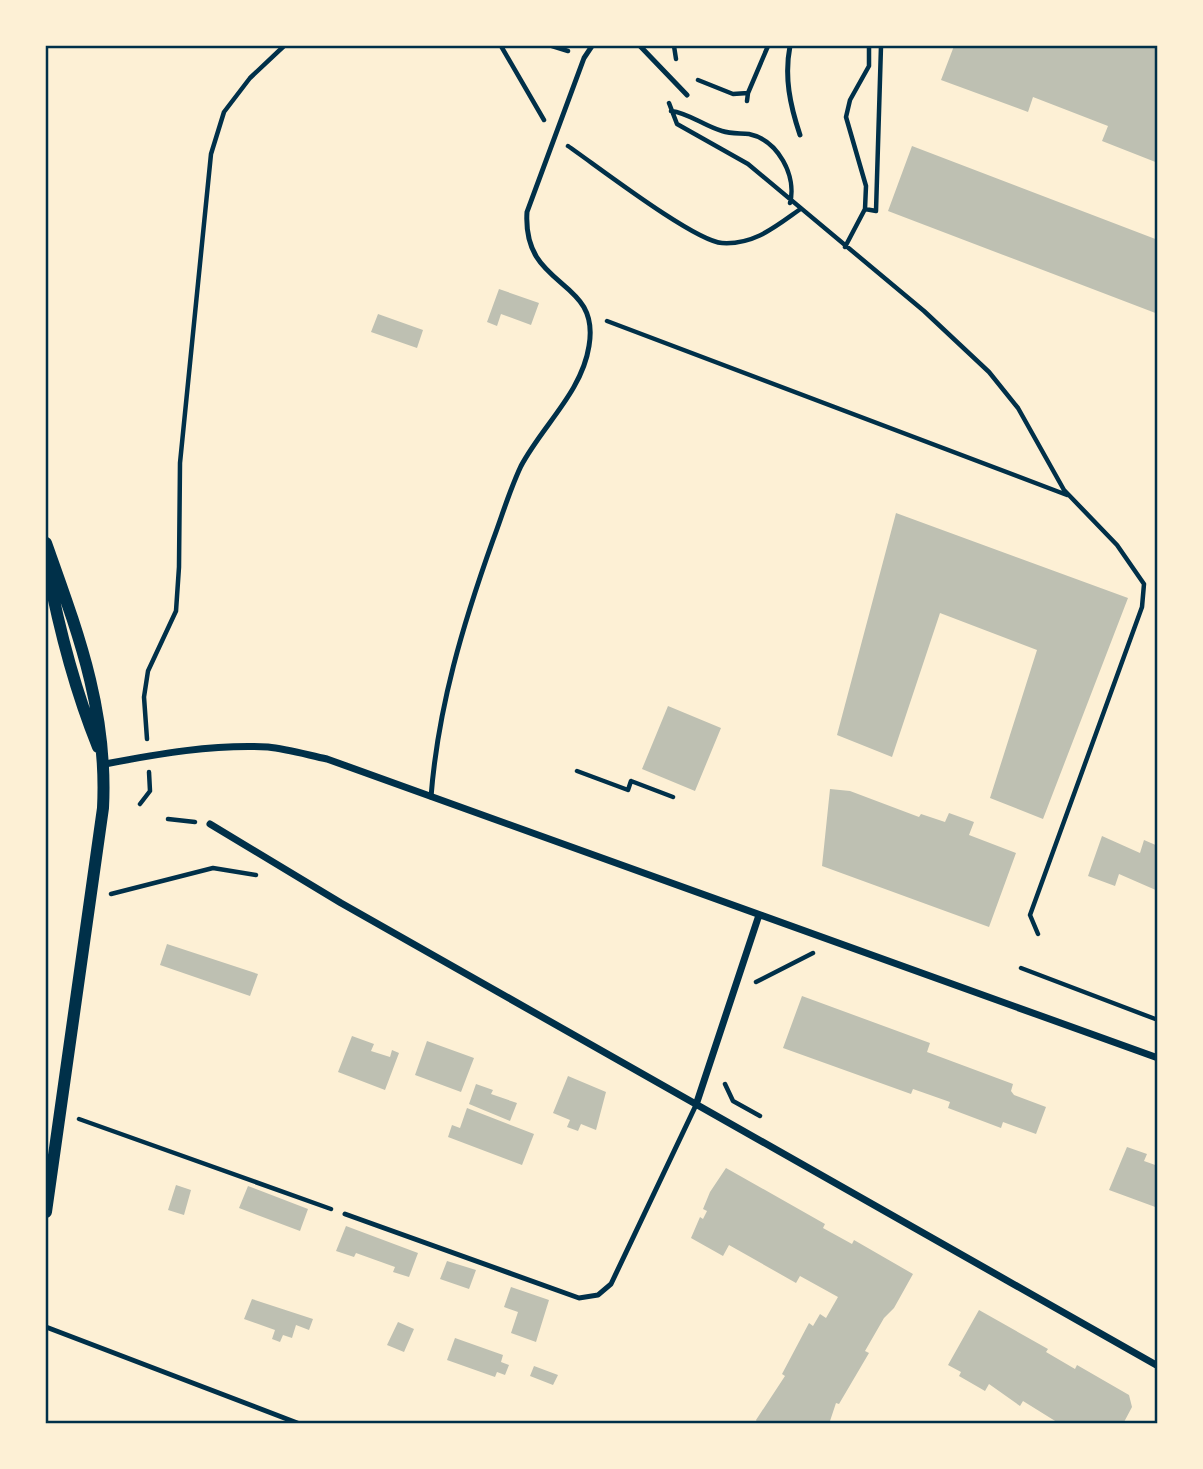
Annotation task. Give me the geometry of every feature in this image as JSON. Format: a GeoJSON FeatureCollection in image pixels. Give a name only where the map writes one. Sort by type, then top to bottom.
{"type":"FeatureCollection","features":[{"type":"Feature","properties":{"kind":"street"},"geometry":{"type":"LineString","coordinates":[[46,543],[82,641],[95,693],[105,764],[103,808],[46,1212]]}},
{"type":"Feature","properties":{"kind":"street"},"geometry":{"type":"LineString","coordinates":[[46,556],[63,645],[78,696],[105,764]]}},
{"type":"Feature","properties":{"kind":"street"},"geometry":{"type":"LineString","coordinates":[[105,764],[149,756],[238,747],[270,748],[327,759],[1157,1058]]}},
{"type":"Feature","properties":{"kind":"street"},"geometry":{"type":"LineString","coordinates":[[209,824],[341,904],[1157,1366]]}},
{"type":"Feature","properties":{"kind":"street"},"geometry":{"type":"LineString","coordinates":[[696,1105],[758,915]]}},
{"type":"Feature","properties":{"kind":"lane"},"geometry":{"type":"LineString","coordinates":[[431,796],[436,736],[444,692],[480,578],[520,467],[580,372],[589,349],[589,315],[580,300],[540,264],[525,234],[527,212],[584,58],[592,46]]}},
{"type":"Feature","properties":{"kind":"lane"},"geometry":{"type":"LineString","coordinates":[[640,46],[687,96]]}},
{"type":"Feature","properties":{"kind":"lane"},"geometry":{"type":"LineString","coordinates":[[790,46],[787,63],[790,105],[800,135]]}},
{"type":"Feature","properties":{"kind":"lane"},"geometry":{"type":"LineString","coordinates":[[345,1214],[579,1298],[598,1295],[611,1284],[696,1105]]}},
{"type":"Feature","properties":{"kind":"lane"},"geometry":{"type":"LineString","coordinates":[[46,1327],[300,1423]]}},
{"type":"Feature","properties":{"kind":"path"},"geometry":{"type":"LineString","coordinates":[[147,737],[144,696],[148,671],[176,611],[180,463],[211,154],[224,112],[250,78],[284,46]]}},
{"type":"Feature","properties":{"kind":"path"},"geometry":{"type":"LineString","coordinates":[[501,46],[555,137],[695,234],[721,243],[763,236],[799,210]]}},
{"type":"Feature","properties":{"kind":"path"},"geometry":{"type":"LineString","coordinates":[[747,101],[768,46]]}},
{"type":"Feature","properties":{"kind":"path"},"geometry":{"type":"LineString","coordinates":[[845,247],[865,209],[866,186],[846,117],[850,100],[869,66],[869,46]]}},
{"type":"Feature","properties":{"kind":"path"},"geometry":{"type":"LineString","coordinates":[[865,209],[876,211],[881,46]]}},
{"type":"Feature","properties":{"kind":"path"},"geometry":{"type":"LineString","coordinates":[[662,71],[671,111],[677,124],[748,164],[790,203],[924,311],[989,372],[1018,408],[1069,496],[1134,566],[1144,584],[1145,597],[1030,915],[1038,934]]}},
{"type":"Feature","properties":{"kind":"path"},"geometry":{"type":"LineString","coordinates":[[687,96],[695,79],[733,94],[748,93]]}},
{"type":"Feature","properties":{"kind":"path"},"geometry":{"type":"LineString","coordinates":[[671,111],[720,131],[750,131],[777,150],[794,190],[790,203]]}},
{"type":"Feature","properties":{"kind":"path"},"geometry":{"type":"LineString","coordinates":[[589,315],[1069,496]]}},
{"type":"Feature","properties":{"kind":"path"},"geometry":{"type":"LineString","coordinates":[[577,771],[628,790],[631,781],[673,797]]}},
{"type":"Feature","properties":{"kind":"path"},"geometry":{"type":"LineString","coordinates":[[141,804],[150,791],[150,777]]}},
{"type":"Feature","properties":{"kind":"path"},"geometry":{"type":"LineString","coordinates":[[168,819],[209,824]]}},
{"type":"Feature","properties":{"kind":"path"},"geometry":{"type":"LineString","coordinates":[[110,895],[213,868],[268,877]]}},
{"type":"Feature","properties":{"kind":"path"},"geometry":{"type":"LineString","coordinates":[[755,983],[812,955],[821,936]]}},
{"type":"Feature","properties":{"kind":"path"},"geometry":{"type":"LineString","coordinates":[[1021,968],[1157,1020]]}},
{"type":"Feature","properties":{"kind":"path"},"geometry":{"type":"LineString","coordinates":[[728,1073],[724,1086],[733,1101],[760,1116],[749,1136]]}},
{"type":"Feature","properties":{"kind":"path"},"geometry":{"type":"LineString","coordinates":[[61,1114],[125,1133],[345,1214]]}},
{"type":"Feature","properties":{"kind":"building"},"geometry":{"type":"Polygon","coordinates":[[[954,46],[1158,46],[1158,163],[1102,141],[1108,126],[1033,97],[1028,112],[941,80],[954,46]]]}},
{"type":"Feature","properties":{"kind":"building"},"geometry":{"type":"Polygon","coordinates":[[[912,146],[1158,240],[1158,314],[888,211],[912,146]]]}},
{"type":"Feature","properties":{"kind":"building"},"geometry":{"type":"Polygon","coordinates":[[[499,289],[539,303],[531,325],[501,314],[497,326],[487,322],[499,289]]]}},
{"type":"Feature","properties":{"kind":"building"},"geometry":{"type":"Polygon","coordinates":[[[378,314],[423,330],[417,348],[371,332],[378,314]]]}},
{"type":"Feature","properties":{"kind":"building"},"geometry":{"type":"Polygon","coordinates":[[[896,513],[1128,598],[1043,819],[990,798],[1037,650],[940,613],[892,757],[837,735],[896,513]]]}},
{"type":"Feature","properties":{"kind":"building"},"geometry":{"type":"Polygon","coordinates":[[[668,706],[721,728],[695,791],[642,769],[668,706]]]}},
{"type":"Feature","properties":{"kind":"building"},"geometry":{"type":"Polygon","coordinates":[[[830,789],[850,791],[919,817],[921,814],[945,822],[949,813],[974,822],[969,835],[1016,853],[989,927],[822,866],[830,789]]]}},
{"type":"Feature","properties":{"kind":"building"},"geometry":{"type":"Polygon","coordinates":[[[1102,836],[1140,853],[1144,840],[1158,846],[1158,891],[1119,874],[1115,886],[1088,876],[1102,836]]]}},
{"type":"Feature","properties":{"kind":"building"},"geometry":{"type":"Polygon","coordinates":[[[167,944],[258,974],[250,996],[160,965],[167,944]]]}},
{"type":"Feature","properties":{"kind":"building"},"geometry":{"type":"Polygon","coordinates":[[[802,996],[930,1043],[927,1052],[1013,1084],[1011,1091],[1014,1095],[1046,1107],[1036,1134],[1003,1122],[1001,1128],[948,1108],[950,1102],[913,1089],[911,1094],[783,1048],[802,996]]]}},
{"type":"Feature","properties":{"kind":"building"},"geometry":{"type":"Polygon","coordinates":[[[352,1036],[374,1044],[371,1051],[390,1057],[392,1050],[399,1053],[385,1090],[338,1072],[352,1036]]]}},
{"type":"Feature","properties":{"kind":"building"},"geometry":{"type":"Polygon","coordinates":[[[427,1041],[474,1058],[461,1092],[415,1075],[427,1041]]]}},
{"type":"Feature","properties":{"kind":"building"},"geometry":{"type":"Polygon","coordinates":[[[568,1076],[606,1092],[596,1130],[581,1124],[578,1131],[567,1127],[570,1120],[553,1113],[568,1076]]]}},
{"type":"Feature","properties":{"kind":"building"},"geometry":{"type":"Polygon","coordinates":[[[476,1084],[493,1090],[491,1094],[517,1103],[510,1121],[469,1104],[476,1084]]]}},
{"type":"Feature","properties":{"kind":"building"},"geometry":{"type":"Polygon","coordinates":[[[467,1108],[534,1134],[522,1165],[448,1137],[452,1125],[460,1128],[467,1108]]]}},
{"type":"Feature","properties":{"kind":"building"},"geometry":{"type":"Polygon","coordinates":[[[1127,1147],[1147,1154],[1144,1161],[1158,1166],[1158,1208],[1109,1190],[1127,1147]]]}},
{"type":"Feature","properties":{"kind":"building"},"geometry":{"type":"Polygon","coordinates":[[[726,1168],[825,1224],[823,1228],[852,1244],[854,1240],[913,1274],[865,1351],[869,1353],[839,1404],[836,1403],[829,1424],[758,1424],[756,1420],[785,1376],[782,1374],[809,1323],[813,1326],[820,1314],[826,1318],[838,1297],[800,1276],[796,1283],[729,1245],[723,1256],[691,1238],[700,1217],[703,1219],[707,1211],[703,1209],[710,1192],[726,1168]]]}},
{"type":"Feature","properties":{"kind":"building"},"geometry":{"type":"Polygon","coordinates":[[[176,1185],[191,1190],[184,1215],[168,1210],[176,1185]]]}},
{"type":"Feature","properties":{"kind":"building"},"geometry":{"type":"Polygon","coordinates":[[[248,1186],[308,1209],[300,1231],[239,1208],[248,1186]]]}},
{"type":"Feature","properties":{"kind":"building"},"geometry":{"type":"Polygon","coordinates":[[[346,1226],[418,1253],[409,1277],[393,1272],[395,1267],[356,1253],[354,1257],[336,1251],[346,1226]]]}},
{"type":"Feature","properties":{"kind":"building"},"geometry":{"type":"Polygon","coordinates":[[[447,1261],[476,1270],[469,1289],[440,1279],[447,1261]]]}},
{"type":"Feature","properties":{"kind":"building"},"geometry":{"type":"Polygon","coordinates":[[[511,1287],[549,1300],[536,1342],[511,1333],[518,1312],[504,1307],[511,1287]]]}},
{"type":"Feature","properties":{"kind":"building"},"geometry":{"type":"Polygon","coordinates":[[[252,1299],[313,1319],[309,1330],[296,1325],[292,1338],[283,1335],[280,1342],[272,1339],[275,1330],[244,1319],[252,1299]]]}},
{"type":"Feature","properties":{"kind":"building"},"geometry":{"type":"Polygon","coordinates":[[[979,1310],[1048,1349],[1046,1352],[1075,1369],[1077,1365],[1129,1395],[1132,1407],[1123,1424],[1060,1424],[1023,1401],[1020,1406],[989,1384],[985,1391],[959,1376],[961,1372],[948,1365],[979,1310]]]}},
{"type":"Feature","properties":{"kind":"building"},"geometry":{"type":"Polygon","coordinates":[[[398,1322],[414,1329],[404,1352],[387,1345],[398,1322]]]}},
{"type":"Feature","properties":{"kind":"building"},"geometry":{"type":"Polygon","coordinates":[[[455,1338],[503,1355],[501,1362],[509,1365],[505,1375],[497,1372],[495,1377],[447,1360],[455,1338]]]}},
{"type":"Feature","properties":{"kind":"building"},"geometry":{"type":"Polygon","coordinates":[[[534,1366],[558,1375],[553,1385],[530,1376],[534,1366]]]}}]}
